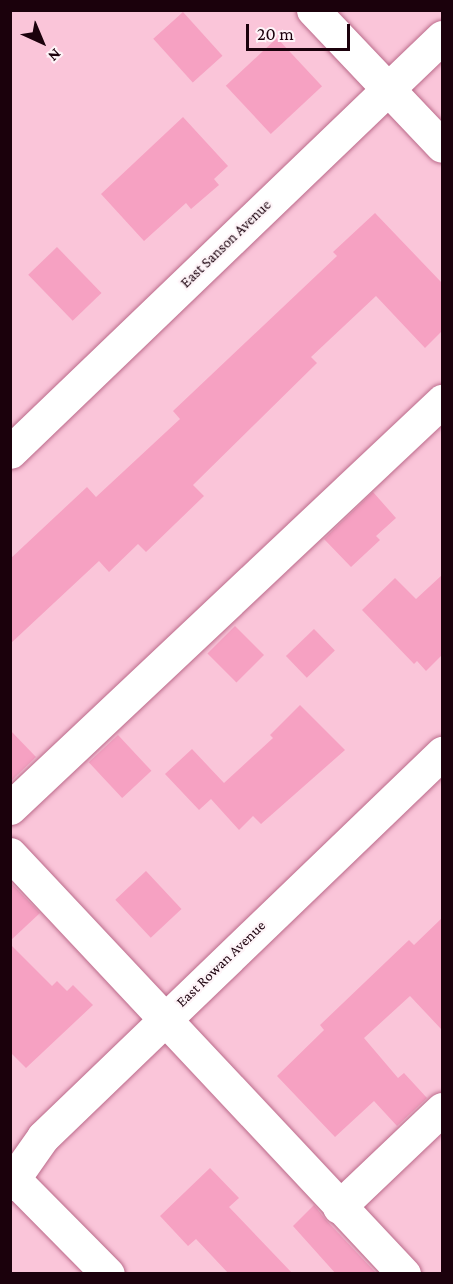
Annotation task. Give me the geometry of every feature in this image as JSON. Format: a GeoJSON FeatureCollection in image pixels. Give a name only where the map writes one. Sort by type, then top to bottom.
{"type":"FeatureCollection","features":[{"type":"Feature","properties":{"kind":"street"},"geometry":{"type":"LineString","coordinates":[[313,10],[442,146]]}},
{"type":"Feature","properties":{"kind":"street","name":"East Sanson Avenue"},"geometry":{"type":"LineString","coordinates":[[10,452],[442,37]]}},
{"type":"Feature","properties":{"kind":"street"},"geometry":{"type":"LineString","coordinates":[[10,808],[442,401]]}},
{"type":"Feature","properties":{"kind":"street","name":"East Rowan Avenue"},"geometry":{"type":"LineString","coordinates":[[12,1179],[43,1137],[163,1019],[442,753]]}},
{"type":"Feature","properties":{"kind":"street"},"geometry":{"type":"LineString","coordinates":[[10,854],[404,1274]]}},
{"type":"Feature","properties":{"kind":"street"},"geometry":{"type":"LineString","coordinates":[[339,1207],[442,1109]]}},
{"type":"Feature","properties":{"kind":"street"},"geometry":{"type":"LineString","coordinates":[[12,1179],[108,1274]]}},
{"type":"Feature","properties":{"kind":"building"},"geometry":{"type":"Polygon","coordinates":[[[183,12],[222,56],[193,83],[153,39],[183,12]]]}},
{"type":"Feature","properties":{"kind":"building"},"geometry":{"type":"Polygon","coordinates":[[[277,38],[322,86],[271,134],[226,86],[277,38]]]}},
{"type":"Feature","properties":{"kind":"building"},"geometry":{"type":"Polygon","coordinates":[[[183,117],[228,166],[214,179],[219,185],[191,209],[186,203],[144,241],[101,194],[183,117]]]}},
{"type":"Feature","properties":{"kind":"building"},"geometry":{"type":"Polygon","coordinates":[[[375,213],[442,283],[442,331],[425,348],[376,296],[311,357],[317,363],[193,485],[204,496],[146,552],[138,544],[109,572],[99,561],[10,644],[10,559],[87,487],[96,497],[180,419],[173,411],[337,256],[333,252],[375,213]]]}},
{"type":"Feature","properties":{"kind":"building"},"geometry":{"type":"Polygon","coordinates":[[[57,247],[101,293],[73,321],[28,275],[57,247]]]}},
{"type":"Feature","properties":{"kind":"building"},"geometry":{"type":"Polygon","coordinates":[[[373,492],[396,518],[376,536],[380,540],[351,567],[324,539],[373,492]]]}},
{"type":"Feature","properties":{"kind":"building"},"geometry":{"type":"Polygon","coordinates":[[[442,575],[442,655],[426,671],[417,661],[414,664],[362,610],[395,578],[416,599],[442,575]]]}},
{"type":"Feature","properties":{"kind":"building"},"geometry":{"type":"Polygon","coordinates":[[[235,626],[264,655],[236,683],[207,654],[235,626]]]}},
{"type":"Feature","properties":{"kind":"building"},"geometry":{"type":"Polygon","coordinates":[[[314,629],[335,651],[307,678],[286,656],[314,629]]]}},
{"type":"Feature","properties":{"kind":"building"},"geometry":{"type":"Polygon","coordinates":[[[300,705],[345,750],[261,824],[253,816],[239,830],[211,799],[199,810],[165,774],[192,749],[224,783],[273,738],[270,735],[300,705]]]}},
{"type":"Feature","properties":{"kind":"building"},"geometry":{"type":"Polygon","coordinates":[[[10,730],[36,757],[10,782],[10,730]]]}},
{"type":"Feature","properties":{"kind":"building"},"geometry":{"type":"Polygon","coordinates":[[[118,735],[151,771],[122,798],[89,762],[118,735]]]}},
{"type":"Feature","properties":{"kind":"building"},"geometry":{"type":"Polygon","coordinates":[[[146,871],[181,909],[151,938],[115,900],[146,871]]]}},
{"type":"Feature","properties":{"kind":"building"},"geometry":{"type":"Polygon","coordinates":[[[10,882],[40,913],[10,941],[10,882]]]}},
{"type":"Feature","properties":{"kind":"building"},"geometry":{"type":"Polygon","coordinates":[[[442,918],[442,1030],[410,996],[364,1038],[398,1078],[404,1073],[427,1098],[397,1126],[374,1101],[335,1137],[277,1076],[324,1030],[320,1025],[409,940],[414,945],[442,918]]]}},
{"type":"Feature","properties":{"kind":"building"},"geometry":{"type":"Polygon","coordinates":[[[10,944],[52,986],[57,981],[67,991],[73,985],[93,1005],[26,1068],[10,1052],[10,944]]]}},
{"type":"Feature","properties":{"kind":"building"},"geometry":{"type":"Polygon","coordinates":[[[210,1168],[239,1198],[229,1207],[293,1274],[229,1274],[196,1239],[188,1246],[160,1216],[210,1168]]]}},
{"type":"Feature","properties":{"kind":"building"},"geometry":{"type":"Polygon","coordinates":[[[314,1205],[377,1274],[336,1274],[293,1226],[314,1205]]]}}]}
